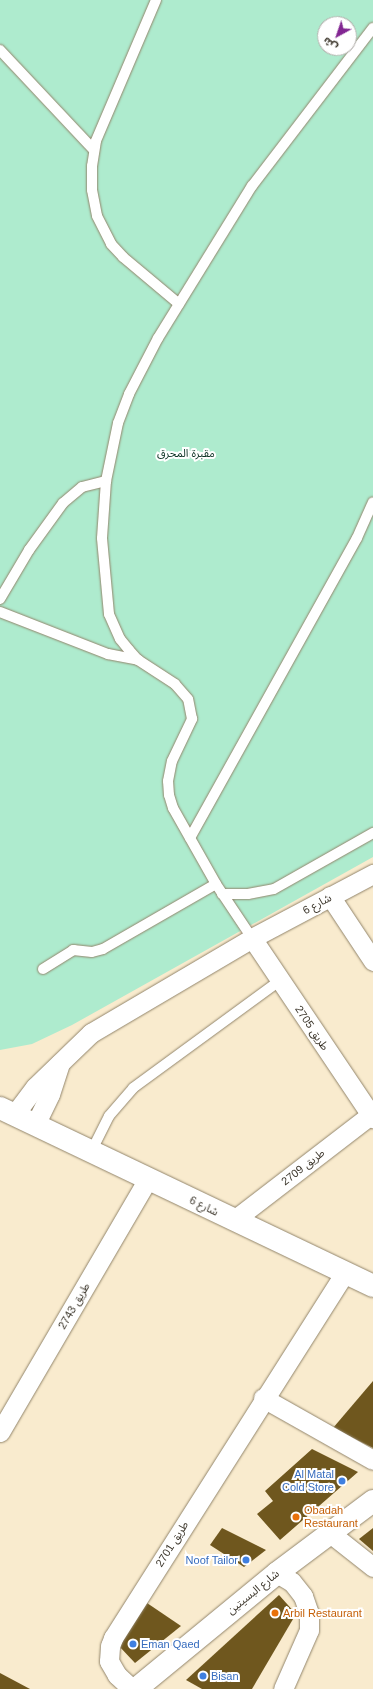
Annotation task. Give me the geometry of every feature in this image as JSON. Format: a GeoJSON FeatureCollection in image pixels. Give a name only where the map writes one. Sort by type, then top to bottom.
{"type":"FeatureCollection","features":[{"type":"Feature","properties":{"kind":"street","name":"شارع 6"},"geometry":{"type":"LineString","coordinates":[[373,874],[252,938],[91,1033],[35,1087],[7,1111],[373,1286]]}},
{"type":"Feature","properties":{"kind":"street"},"geometry":{"type":"LineString","coordinates":[[330,896],[373,961]]}},
{"type":"Feature","properties":{"kind":"street","name":"طريق 2705"},"geometry":{"type":"LineString","coordinates":[[252,938],[279,981],[372,1115]]}},
{"type":"Feature","properties":{"kind":"street","name":"شارع 6"},"geometry":{"type":"LineString","coordinates":[[35,1125],[50,1094],[60,1063]]}},
{"type":"Feature","properties":{"kind":"street","name":"طريق 2709"},"geometry":{"type":"LineString","coordinates":[[234,1220],[372,1115]]}},
{"type":"Feature","properties":{"kind":"street","name":"طريق 2743"},"geometry":{"type":"LineString","coordinates":[[0,1432],[148,1179]]}},
{"type":"Feature","properties":{"kind":"street","name":"طريق 2701"},"geometry":{"type":"LineString","coordinates":[[132,1689],[112,1669],[109,1661],[110,1646],[263,1398],[345,1273]]}},
{"type":"Feature","properties":{"kind":"street"},"geometry":{"type":"LineString","coordinates":[[263,1398],[373,1460]]}},
{"type":"Feature","properties":{"kind":"street","name":"شارع البسيتين"},"geometry":{"type":"LineString","coordinates":[[136,1689],[277,1573],[373,1501]]}},
{"type":"Feature","properties":{"kind":"street"},"geometry":{"type":"LineString","coordinates":[[330,1533],[373,1567]]}},
{"type":"Feature","properties":{"kind":"street"},"geometry":{"type":"LineString","coordinates":[[277,1573],[292,1582],[299,1592],[309,1613],[309,1630],[283,1689]]}},
{"type":"Feature","properties":{"kind":"lane"},"geometry":{"type":"LineString","coordinates":[[156,0],[94,150],[92,190],[102,228],[124,258],[179,304]]}},
{"type":"Feature","properties":{"kind":"lane"},"geometry":{"type":"LineString","coordinates":[[252,938],[222,894],[173,808],[168,781],[172,760],[192,719],[188,699],[175,684],[138,660],[120,639],[106,601],[102,538],[106,481],[118,423],[142,365],[252,186],[373,28]]}},
{"type":"Feature","properties":{"kind":"lane"},"geometry":{"type":"LineString","coordinates":[[0,50],[94,150]]}},
{"type":"Feature","properties":{"kind":"lane"},"geometry":{"type":"LineString","coordinates":[[0,599],[29,550],[63,503],[82,487],[106,481]]}},
{"type":"Feature","properties":{"kind":"lane"},"geometry":{"type":"LineString","coordinates":[[190,838],[358,538],[373,502]]}},
{"type":"Feature","properties":{"kind":"lane"},"geometry":{"type":"LineString","coordinates":[[0,612],[108,654],[138,660]]}},
{"type":"Feature","properties":{"kind":"lane"},"geometry":{"type":"LineString","coordinates":[[222,894],[248,894],[274,889],[373,833]]}},
{"type":"Feature","properties":{"kind":"lane"},"geometry":{"type":"LineString","coordinates":[[43,969],[73,950],[92,952],[103,949],[216,884]]}},
{"type":"Feature","properties":{"kind":"lane"},"geometry":{"type":"LineString","coordinates":[[91,1152],[109,1116],[133,1088],[279,981]]}},
{"type":"Feature","properties":{"kind":"green space","name":"مقبرة المحرق"},"geometry":{"type":"Polygon","coordinates":[[[0,0],[373,0],[373,857],[72,1025],[32,1044],[0,1050],[0,0]]]}},
{"type":"Feature","properties":{"kind":"building"},"geometry":{"type":"Polygon","coordinates":[[[373,1381],[373,1448],[333,1428],[373,1381]]]}},
{"type":"Feature","properties":{"kind":"building"},"geometry":{"type":"Polygon","coordinates":[[[312,1449],[358,1472],[280,1540],[257,1514],[273,1501],[265,1491],[312,1449]]]}},
{"type":"Feature","properties":{"kind":"building"},"geometry":{"type":"Polygon","coordinates":[[[222,1528],[266,1550],[244,1567],[210,1545],[222,1528]]]}},
{"type":"Feature","properties":{"kind":"building"},"geometry":{"type":"Polygon","coordinates":[[[373,1528],[373,1551],[359,1539],[373,1528]]]}},
{"type":"Feature","properties":{"kind":"building"},"geometry":{"type":"Polygon","coordinates":[[[279,1595],[296,1614],[252,1689],[202,1689],[186,1680],[279,1595]]]}},
{"type":"Feature","properties":{"kind":"building"},"geometry":{"type":"Polygon","coordinates":[[[147,1603],[181,1626],[135,1663],[118,1645],[147,1603]]]}},
{"type":"Feature","properties":{"kind":"building"},"geometry":{"type":"Polygon","coordinates":[[[0,1673],[30,1689],[0,1689],[0,1673]]]}},
{"type":"Feature","properties":{"kind":"place","name":"Al Matal Cold Store"},"geometry":{"type":"Point","coordinates":[342,1481]}},
{"type":"Feature","properties":{"kind":"place","name":"Obadah Restaurant"},"geometry":{"type":"Point","coordinates":[296,1517]}},
{"type":"Feature","properties":{"kind":"place","name":"Noof Tailor"},"geometry":{"type":"Point","coordinates":[246,1560]}},
{"type":"Feature","properties":{"kind":"place","name":"Arbil Restaurant"},"geometry":{"type":"Point","coordinates":[275,1613]}},
{"type":"Feature","properties":{"kind":"place","name":"Eman Qaed"},"geometry":{"type":"Point","coordinates":[133,1644]}},
{"type":"Feature","properties":{"kind":"place","name":"Bisan"},"geometry":{"type":"Point","coordinates":[203,1676]}}]}
